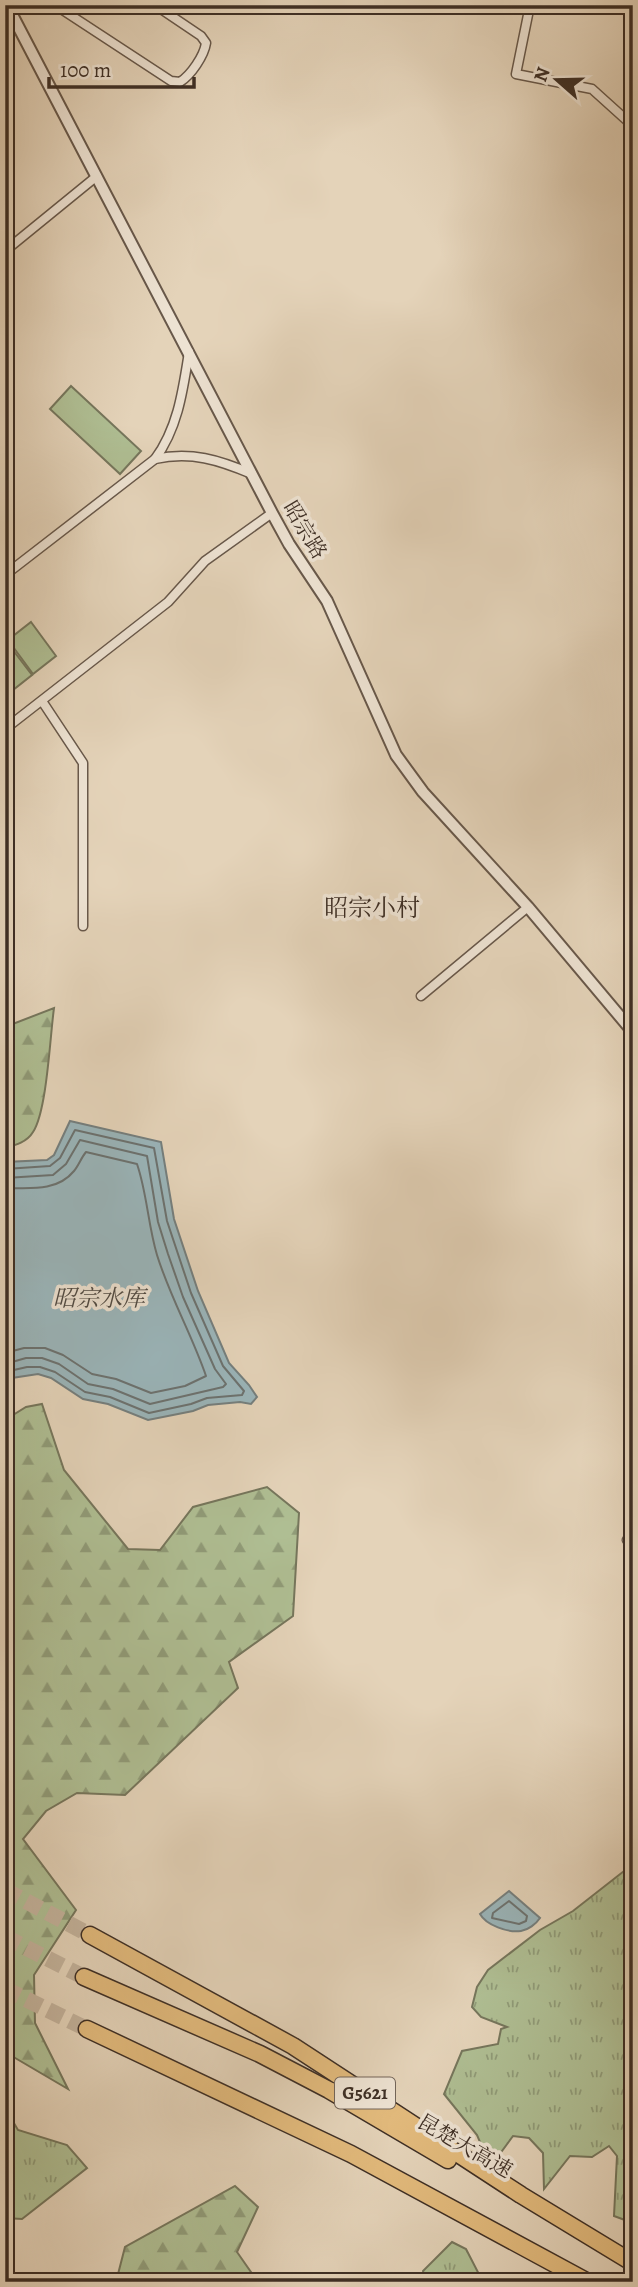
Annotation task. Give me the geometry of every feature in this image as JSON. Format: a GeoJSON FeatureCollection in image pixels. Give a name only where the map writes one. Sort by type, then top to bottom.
{"type":"FeatureCollection","features":[{"type":"Feature","properties":{"kind":"highway","name":"G5621"},"geometry":{"type":"LineString","coordinates":[[90,1935],[293,2046],[521,2195],[633,2264]]}},
{"type":"Feature","properties":{"kind":"highway","name":"昆楚大高速"},"geometry":{"type":"LineString","coordinates":[[84,1977],[251,2050],[351,2103],[577,2236],[633,2264]]}},
{"type":"Feature","properties":{"kind":"highway"},"geometry":{"type":"LineString","coordinates":[[87,2029],[338,2148],[588,2282]]}},
{"type":"Feature","properties":{"kind":"street","name":"昭宗路"},"geometry":{"type":"LineString","coordinates":[[6,5],[272,513],[327,601],[396,755],[423,792],[528,907],[633,1032]]}},
{"type":"Feature","properties":{"kind":"street"},"geometry":{"type":"LineString","coordinates":[[55,5],[171,81],[180,82],[204,52],[206,43],[201,36],[155,5]]}},
{"type":"Feature","properties":{"kind":"street"},"geometry":{"type":"LineString","coordinates":[[530,5],[516,74],[592,89],[633,126]]}},
{"type":"Feature","properties":{"kind":"street"},"geometry":{"type":"LineString","coordinates":[[631,5],[633,10]]}},
{"type":"Feature","properties":{"kind":"street"},"geometry":{"type":"LineString","coordinates":[[5,251],[97,176]]}},
{"type":"Feature","properties":{"kind":"street"},"geometry":{"type":"LineString","coordinates":[[5,575],[155,459],[173,428],[182,395],[188,352]]}},
{"type":"Feature","properties":{"kind":"street"},"geometry":{"type":"LineString","coordinates":[[155,459],[173,455],[207,457],[252,474]]}},
{"type":"Feature","properties":{"kind":"street"},"geometry":{"type":"LineString","coordinates":[[5,729],[168,602],[205,561],[272,513]]}},
{"type":"Feature","properties":{"kind":"street"},"geometry":{"type":"LineString","coordinates":[[42,701],[83,763],[83,926]]}},
{"type":"Feature","properties":{"kind":"street"},"geometry":{"type":"LineString","coordinates":[[421,996],[528,907]]}},
{"type":"Feature","properties":{"kind":"street"},"geometry":{"type":"LineString","coordinates":[[627,1540],[633,1531]]}},
{"type":"Feature","properties":{"kind":"green space"},"geometry":{"type":"Polygon","coordinates":[[[71,386],[141,451],[120,474],[50,409],[71,386]]]}},
{"type":"Feature","properties":{"kind":"green space"},"geometry":{"type":"Polygon","coordinates":[[[31,622],[56,656],[33,674],[8,640],[31,622]]]}},
{"type":"Feature","properties":{"kind":"green space"},"geometry":{"type":"Polygon","coordinates":[[[6,641],[32,675],[13,690],[5,679],[6,641]]]}},
{"type":"Feature","properties":{"kind":"green space"},"geometry":{"type":"Polygon","coordinates":[[[54,1008],[45,1091],[38,1122],[28,1138],[5,1148],[5,1027],[54,1008]]]}},
{"type":"Feature","properties":{"kind":"green space"},"geometry":{"type":"Polygon","coordinates":[[[42,1404],[64,1470],[128,1549],[160,1550],[193,1507],[267,1487],[299,1513],[293,1616],[229,1662],[238,1688],[125,1795],[77,1793],[46,1811],[23,1839],[76,1910],[34,1975],[35,2023],[68,2089],[5,2052],[5,1420],[26,1407],[42,1404]]]}},
{"type":"Feature","properties":{"kind":"green space"},"geometry":{"type":"Polygon","coordinates":[[[633,1864],[633,2223],[614,2216],[617,2156],[609,2146],[592,2157],[570,2156],[544,2189],[543,2153],[529,2138],[513,2136],[499,2155],[483,2149],[477,2135],[444,2094],[462,2051],[498,2044],[501,2029],[507,2027],[481,2017],[472,2007],[477,1987],[488,1970],[540,1930],[573,1911],[633,1864]]]}},
{"type":"Feature","properties":{"kind":"green space"},"geometry":{"type":"Polygon","coordinates":[[[5,2108],[18,2130],[67,2145],[87,2168],[22,2219],[5,2218],[5,2108]]]}},
{"type":"Feature","properties":{"kind":"green space"},"geometry":{"type":"Polygon","coordinates":[[[235,2186],[258,2207],[237,2252],[258,2282],[116,2282],[125,2247],[235,2186]]]}},
{"type":"Feature","properties":{"kind":"green space"},"geometry":{"type":"Polygon","coordinates":[[[452,2242],[466,2249],[483,2282],[426,2282],[423,2271],[452,2242]]]}},
{"type":"Feature","properties":{"kind":"water","name":"昭宗水库"},"geometry":{"type":"Polygon","coordinates":[[[70,1121],[161,1142],[174,1219],[198,1291],[229,1363],[257,1397],[251,1404],[240,1402],[208,1405],[193,1411],[148,1420],[108,1404],[83,1399],[51,1378],[38,1374],[5,1379],[5,1162],[47,1160],[54,1155],[70,1121]]]}},
{"type":"Feature","properties":{"kind":"water"},"geometry":{"type":"Polygon","coordinates":[[[509,1891],[540,1918],[521,1931],[492,1925],[480,1914],[509,1891]]]}},
{"type":"Feature","properties":{"kind":"tunnel"},"geometry":{"type":"LineString","coordinates":[[5,1890],[90,1935]]}},
{"type":"Feature","properties":{"kind":"tunnel"},"geometry":{"type":"LineString","coordinates":[[5,1937],[84,1977]]}},
{"type":"Feature","properties":{"kind":"tunnel"},"geometry":{"type":"LineString","coordinates":[[5,1989],[87,2029]]}},
{"type":"Feature","properties":{"kind":"district","name":"昭宗小村"},"geometry":{"type":"Point","coordinates":[372,908]}}]}
